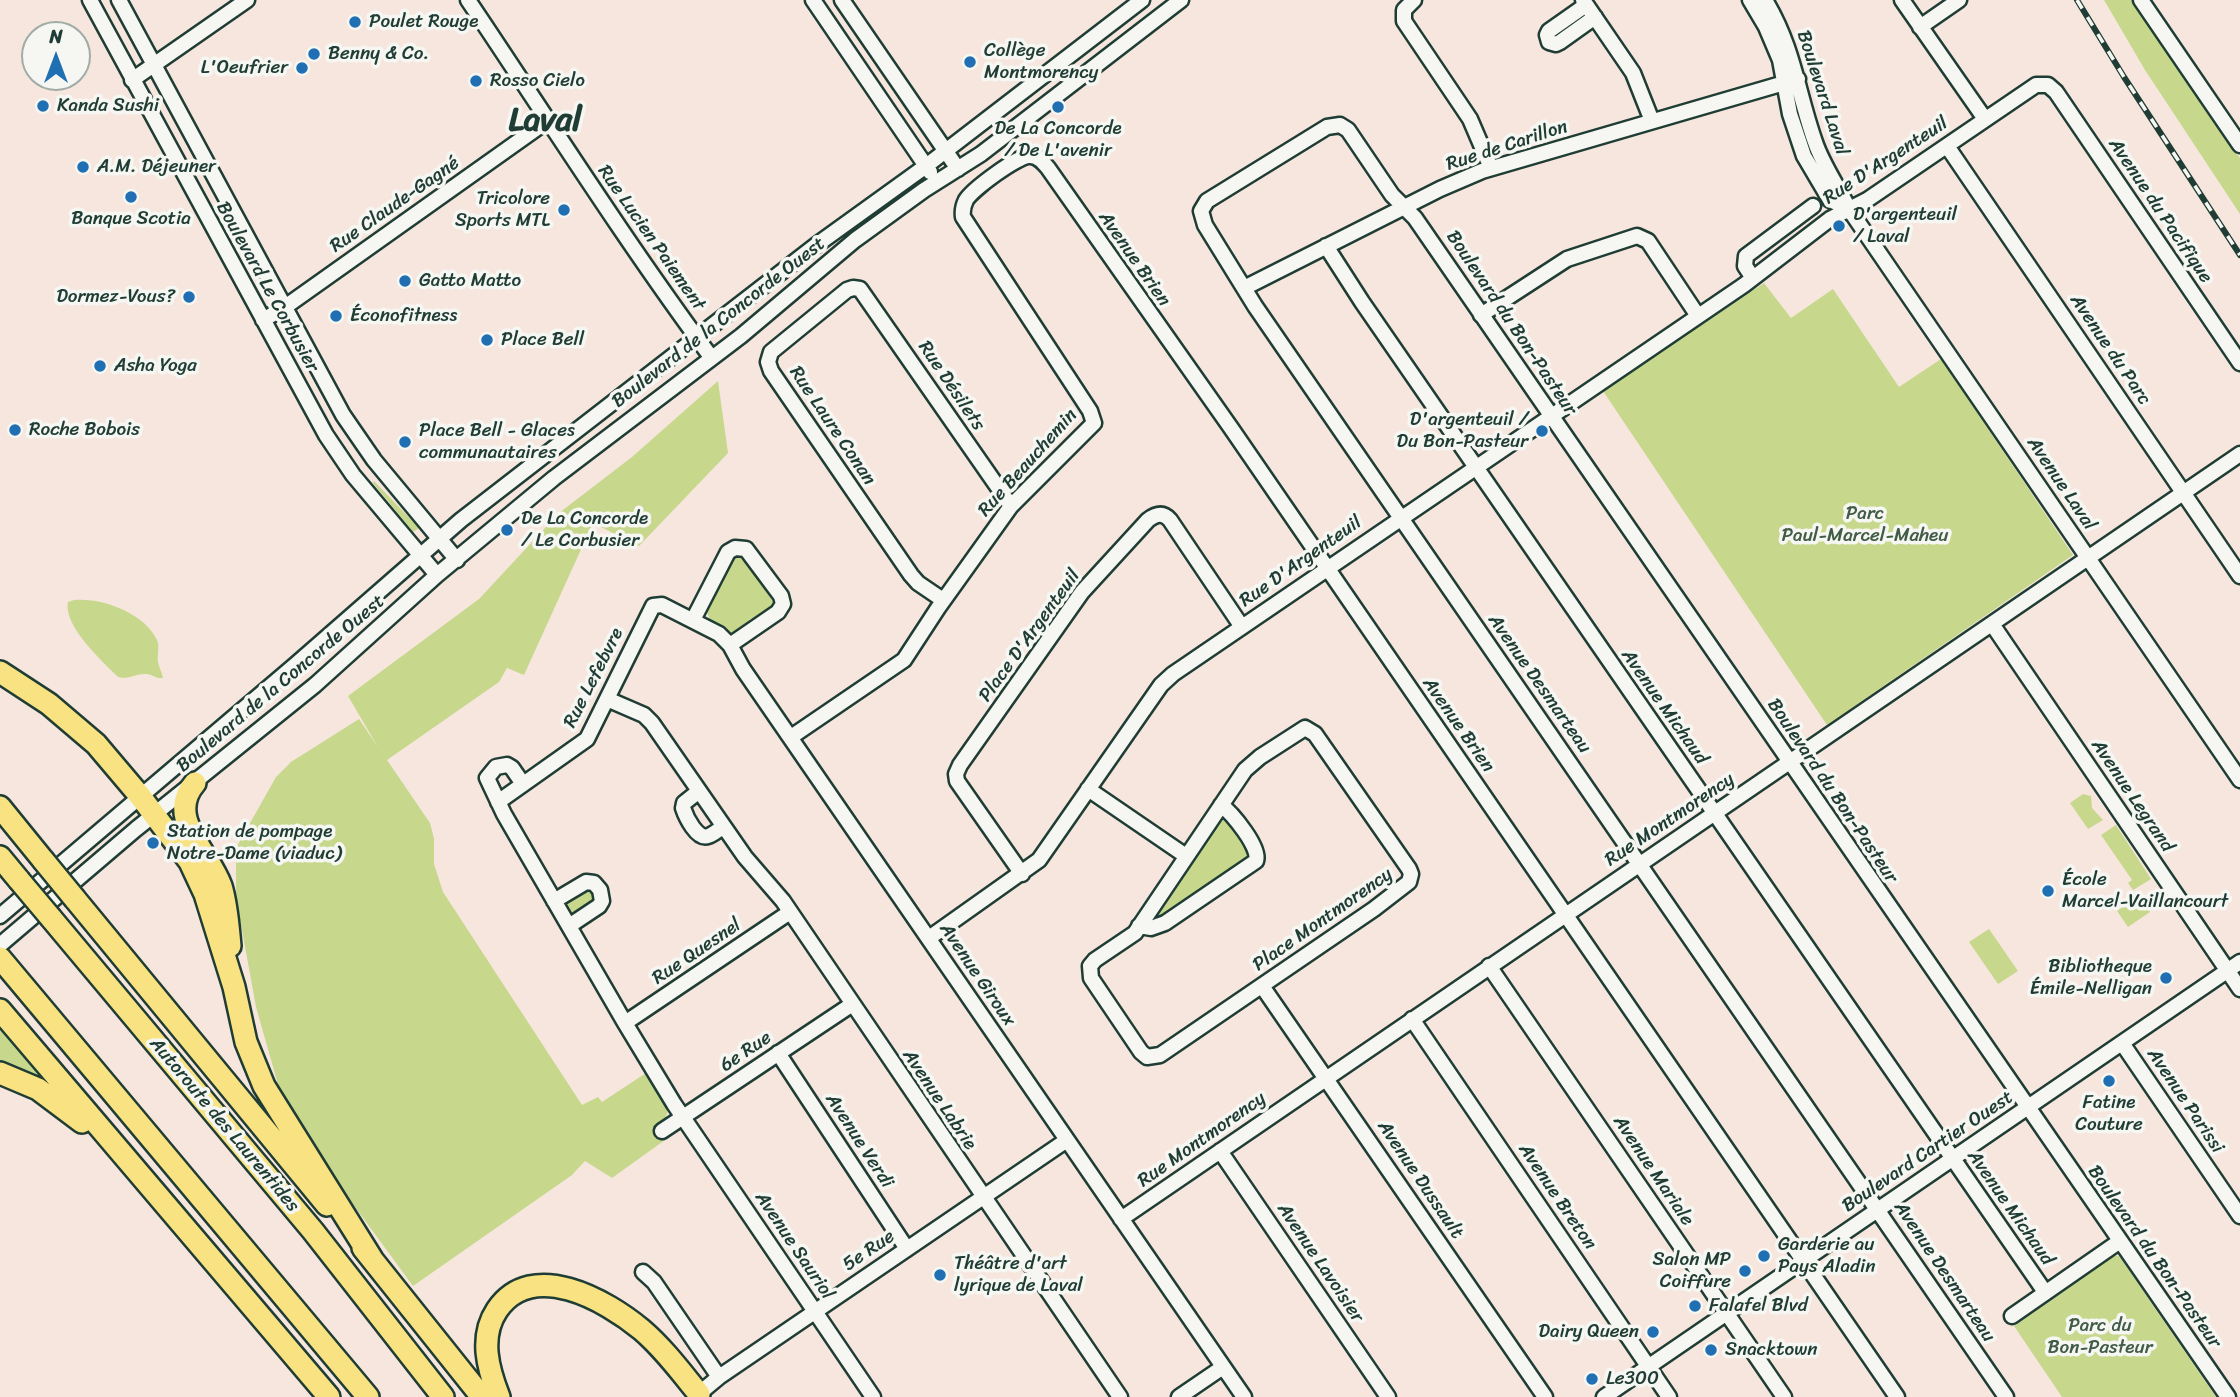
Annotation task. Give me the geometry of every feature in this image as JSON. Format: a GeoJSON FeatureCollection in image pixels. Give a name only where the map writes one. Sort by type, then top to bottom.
{"type":"FeatureCollection","features":[{"type":"Feature","properties":{"kind":"highway"},"geometry":{"type":"LineString","coordinates":[[0,672],[63,715],[96,744],[186,856],[198,877],[233,987],[246,1042],[264,1086],[372,1259]]}},
{"type":"Feature","properties":{"kind":"highway"},"geometry":{"type":"LineString","coordinates":[[195,783],[186,796],[184,815],[186,825],[212,867],[223,894],[233,987]]}},
{"type":"Feature","properties":{"kind":"highway"},"geometry":{"type":"LineString","coordinates":[[0,807],[372,1259],[482,1397]]}},
{"type":"Feature","properties":{"kind":"highway","name":"Autoroute des Laurentides"},"geometry":{"type":"LineString","coordinates":[[0,858],[21,888],[304,1221],[443,1397]]}},
{"type":"Feature","properties":{"kind":"highway"},"geometry":{"type":"LineString","coordinates":[[1,955],[368,1397]]}},
{"type":"Feature","properties":{"kind":"highway"},"geometry":{"type":"LineString","coordinates":[[0,1010],[317,1388],[329,1397]]}},
{"type":"Feature","properties":{"kind":"highway"},"geometry":{"type":"LineString","coordinates":[[0,1073],[27,1083],[60,1104],[134,1167]]}},
{"type":"Feature","properties":{"kind":"highway"},"geometry":{"type":"LineString","coordinates":[[499,1397],[489,1372],[487,1355],[490,1325],[507,1298],[522,1289],[541,1285],[562,1287],[579,1293],[629,1320],[656,1343],[698,1396]]}},
{"type":"Feature","properties":{"kind":"street","name":"Boulevard Le Corbusier"},"geometry":{"type":"LineString","coordinates":[[90,0],[336,451],[437,575]]}},
{"type":"Feature","properties":{"kind":"street","name":"Boulevard Le Corbusier"},"geometry":{"type":"LineString","coordinates":[[119,0],[353,432],[457,560]]}},
{"type":"Feature","properties":{"kind":"street"},"geometry":{"type":"LineString","coordinates":[[132,80],[247,0]]}},
{"type":"Feature","properties":{"kind":"street","name":"Rue Lucien Paiement"},"geometry":{"type":"LineString","coordinates":[[468,0],[547,121],[711,357]]}},
{"type":"Feature","properties":{"kind":"street"},"geometry":{"type":"LineString","coordinates":[[813,0],[937,181]]}},
{"type":"Feature","properties":{"kind":"street"},"geometry":{"type":"LineString","coordinates":[[842,0],[958,169]]}},
{"type":"Feature","properties":{"kind":"street","name":"Boulevard de la Concorde Ouest"},"geometry":{"type":"LineString","coordinates":[[0,916],[21,888],[140,796],[439,538],[814,246],[926,166],[1142,0]]}},
{"type":"Feature","properties":{"kind":"street","name":"Boulevard de la Concorde Ouest"},"geometry":{"type":"LineString","coordinates":[[1,955],[154,815],[315,685],[437,575],[554,478],[752,327],[855,240],[937,181],[981,154],[1181,0]]}},
{"type":"Feature","properties":{"kind":"street"},"geometry":{"type":"LineString","coordinates":[[1414,0],[1404,9],[1404,21],[1471,118],[1491,168]]}},
{"type":"Feature","properties":{"kind":"street","name":"Boulevard Laval"},"geometry":{"type":"LineString","coordinates":[[1750,0],[1792,80],[1818,151],[1849,209]]}},
{"type":"Feature","properties":{"kind":"street","name":"Boulevard Laval"},"geometry":{"type":"LineString","coordinates":[[1765,0],[1786,39],[1792,80]]}},
{"type":"Feature","properties":{"kind":"street"},"geometry":{"type":"LineString","coordinates":[[1902,0],[1984,119]]}},
{"type":"Feature","properties":{"kind":"street"},"geometry":{"type":"LineString","coordinates":[[1920,27],[1959,0]]}},
{"type":"Feature","properties":{"kind":"street"},"geometry":{"type":"LineString","coordinates":[[2141,0],[2240,145]]}},
{"type":"Feature","properties":{"kind":"street"},"geometry":{"type":"LineString","coordinates":[[1595,17],[1560,42],[1549,42],[1549,31],[1584,2],[1595,17],[1638,81],[1652,121]]}},
{"type":"Feature","properties":{"kind":"street","name":"Rue de Carillon"},"geometry":{"type":"LineString","coordinates":[[1244,288],[1450,184],[1491,168],[1792,80]]}},
{"type":"Feature","properties":{"kind":"street","name":"Rue D'Argenteuil"},"geometry":{"type":"LineString","coordinates":[[929,937],[1039,860],[1164,681],[1753,278],[1830,219],[1867,200],[2029,88],[2044,84]]}},
{"type":"Feature","properties":{"kind":"street","name":"Avenue du Pacifique"},"geometry":{"type":"LineString","coordinates":[[2044,84],[2056,92],[2240,363]]}},
{"type":"Feature","properties":{"kind":"street","name":"Rue Claude-Gagné"},"geometry":{"type":"LineString","coordinates":[[263,320],[547,121]]}},
{"type":"Feature","properties":{"kind":"street","name":"Avenue Desmarteau"},"geometry":{"type":"LineString","coordinates":[[1404,207],[1392,195],[1348,130],[1340,125],[1327,127],[1209,199],[1203,206],[1203,220],[1244,288],[2006,1397]]}},
{"type":"Feature","properties":{"kind":"street","name":"Avenue du Parc"},"geometry":{"type":"LineString","coordinates":[[1947,146],[2240,576]]}},
{"type":"Feature","properties":{"kind":"street","name":"Avenue Brien"},"geometry":{"type":"LineString","coordinates":[[962,209],[969,196],[1017,159],[1029,156],[1043,162],[1221,413],[1897,1397]]}},
{"type":"Feature","properties":{"kind":"street","name":"Rue D'Argenteuil"},"geometry":{"type":"LineString","coordinates":[[1753,278],[1744,264],[1746,256],[1813,206]]}},
{"type":"Feature","properties":{"kind":"street","name":"Boulevard du Bon-Pasteur"},"geometry":{"type":"LineString","coordinates":[[1404,207],[1415,218],[2228,1397]]}},
{"type":"Feature","properties":{"kind":"street","name":"Rue Beauchemin"},"geometry":{"type":"LineString","coordinates":[[791,737],[900,664],[1011,506],[1095,421],[965,222],[962,209]]}},
{"type":"Feature","properties":{"kind":"street","name":"Avenue Laval"},"geometry":{"type":"LineString","coordinates":[[1849,209],[2240,780]]}},
{"type":"Feature","properties":{"kind":"street"},"geometry":{"type":"LineString","coordinates":[[1481,315],[1563,261],[1637,236],[1648,241],[1698,316]]}},
{"type":"Feature","properties":{"kind":"street","name":"Avenue Michaud"},"geometry":{"type":"LineString","coordinates":[[1326,246],[2045,1292]]}},
{"type":"Feature","properties":{"kind":"street","name":"Rue Désilets"},"geometry":{"type":"LineString","coordinates":[[857,288],[870,301],[1011,506]]}},
{"type":"Feature","properties":{"kind":"street","name":"Rue Laure Conan"},"geometry":{"type":"LineString","coordinates":[[857,288],[848,290],[776,348],[768,356],[768,364],[914,580],[943,600]]}},
{"type":"Feature","properties":{"kind":"street","name":"Rue Montmorency"},"geometry":{"type":"LineString","coordinates":[[1121,1219],[2240,454]]}},
{"type":"Feature","properties":{"kind":"street","name":"Place D'Argenteuil"},"geometry":{"type":"LineString","coordinates":[[1022,874],[957,781],[956,774],[1086,586],[1148,520],[1164,515],[1242,627]]}},
{"type":"Feature","properties":{"kind":"street"},"geometry":{"type":"LineString","coordinates":[[693,620],[728,552],[738,547],[749,551],[781,596],[783,606],[730,645]]}},
{"type":"Feature","properties":{"kind":"street","name":"Avenue Giroux"},"geometry":{"type":"LineString","coordinates":[[655,605],[662,605],[693,620],[719,634],[730,645],[739,664],[1244,1397]]}},
{"type":"Feature","properties":{"kind":"street","name":"Rue Lefebvre"},"geometry":{"type":"LineString","coordinates":[[498,802],[587,738],[649,611],[655,605]]}},
{"type":"Feature","properties":{"kind":"street","name":"Avenue Legrand"},"geometry":{"type":"LineString","coordinates":[[1992,624],[2234,966],[2240,989]]}},
{"type":"Feature","properties":{"kind":"street","name":"Avenue Labrie"},"geometry":{"type":"LineString","coordinates":[[607,699],[649,720],[723,827],[790,912],[1120,1397]]}},
{"type":"Feature","properties":{"kind":"street","name":"Place Montmorency"},"geometry":{"type":"LineString","coordinates":[[1308,729],[1315,734],[1411,874],[1410,879],[1406,886],[1262,986],[1160,1055],[1147,1057],[1091,978],[1089,971],[1093,962],[1133,934],[1221,804],[1251,764],[1298,731],[1308,729]]}},
{"type":"Feature","properties":{"kind":"street"},"geometry":{"type":"LineString","coordinates":[[523,784],[507,765],[499,765],[487,776],[487,782],[554,901],[683,1117]]}},
{"type":"Feature","properties":{"kind":"street"},"geometry":{"type":"LineString","coordinates":[[1088,789],[1186,856]]}},
{"type":"Feature","properties":{"kind":"street"},"geometry":{"type":"LineString","coordinates":[[699,792],[684,803],[683,808],[698,833],[702,837],[708,836],[723,827]]}},
{"type":"Feature","properties":{"kind":"street","name":"Place Montmorency"},"geometry":{"type":"LineString","coordinates":[[1139,926],[1151,928],[1166,923],[1257,859],[1257,850],[1221,804]]}},
{"type":"Feature","properties":{"kind":"street"},"geometry":{"type":"LineString","coordinates":[[554,901],[586,881],[594,883],[600,890],[602,901],[599,906],[569,926]]}},
{"type":"Feature","properties":{"kind":"street","name":"Rue Quesnel"},"geometry":{"type":"LineString","coordinates":[[625,1023],[790,912]]}},
{"type":"Feature","properties":{"kind":"street","name":"Avenue Mariale"},"geometry":{"type":"LineString","coordinates":[[1489,966],[1784,1397]]}},
{"type":"Feature","properties":{"kind":"street","name":"Boulevard Cartier Ouest"},"geometry":{"type":"LineString","coordinates":[[1604,1397],[2234,966]]}},
{"type":"Feature","properties":{"kind":"street","name":"Avenue Dussault"},"geometry":{"type":"LineString","coordinates":[[1262,986],[1545,1397]]}},
{"type":"Feature","properties":{"kind":"street","name":"6e Rue"},"geometry":{"type":"LineString","coordinates":[[662,1131],[851,1005]]}},
{"type":"Feature","properties":{"kind":"street","name":"Avenue Breton"},"geometry":{"type":"LineString","coordinates":[[1412,1019],[1670,1397]]}},
{"type":"Feature","properties":{"kind":"street","name":"Avenue Parissi"},"geometry":{"type":"LineString","coordinates":[[2122,1043],[2240,1216]]}},
{"type":"Feature","properties":{"kind":"street","name":"Avenue Verdi"},"geometry":{"type":"LineString","coordinates":[[778,1053],[906,1249]]}},
{"type":"Feature","properties":{"kind":"street","name":"Avenue Sauriol"},"geometry":{"type":"LineString","coordinates":[[683,1117],[873,1397]]}},
{"type":"Feature","properties":{"kind":"street","name":"5e Rue"},"geometry":{"type":"LineString","coordinates":[[698,1396],[719,1377],[1067,1140]]}},
{"type":"Feature","properties":{"kind":"street","name":"Avenue Lavoisier"},"geometry":{"type":"LineString","coordinates":[[1220,1151],[1388,1397]]}},
{"type":"Feature","properties":{"kind":"street"},"geometry":{"type":"LineString","coordinates":[[2012,1316],[2120,1241]]}},
{"type":"Feature","properties":{"kind":"street"},"geometry":{"type":"LineString","coordinates":[[643,1272],[656,1284],[719,1377]]}},
{"type":"Feature","properties":{"kind":"street"},"geometry":{"type":"LineString","coordinates":[[1179,1397],[1223,1367]]}},
{"type":"Feature","properties":{"kind":"green space"},"geometry":{"type":"Polygon","coordinates":[[[2104,0],[2132,0],[2240,158],[2240,214],[2145,70],[2104,0]]]}},
{"type":"Feature","properties":{"kind":"green space","name":"Parc Paul-Marcel-Maheu"},"geometry":{"type":"Polygon","coordinates":[[[1764,283],[1791,318],[1833,289],[1899,387],[1941,359],[2073,555],[1827,725],[1603,391],[1764,283]]]}},
{"type":"Feature","properties":{"kind":"green space"},"geometry":{"type":"Polygon","coordinates":[[[718,381],[728,453],[639,546],[593,523],[524,675],[507,668],[499,682],[387,760],[430,823],[434,839],[434,864],[443,892],[582,1105],[598,1097],[602,1102],[646,1073],[669,1108],[665,1119],[656,1125],[665,1140],[612,1178],[585,1161],[572,1175],[413,1286],[336,1181],[279,1088],[256,1007],[236,897],[236,848],[276,777],[291,762],[359,719],[378,747],[348,696],[479,599],[559,513],[632,457],[718,381]]]}},
{"type":"Feature","properties":{"kind":"green space"},"geometry":{"type":"Polygon","coordinates":[[[374,481],[419,528],[413,532],[374,481]]]}},
{"type":"Feature","properties":{"kind":"green space"},"geometry":{"type":"Polygon","coordinates":[[[737,557],[746,559],[774,604],[754,621],[752,618],[749,620],[751,623],[731,633],[710,621],[707,612],[731,561],[737,557]]]}},
{"type":"Feature","properties":{"kind":"green space"},"geometry":{"type":"Polygon","coordinates":[[[74,600],[109,604],[143,622],[157,640],[158,662],[163,678],[147,674],[118,677],[94,653],[71,622],[68,602],[74,600]]]}},
{"type":"Feature","properties":{"kind":"green space"},"geometry":{"type":"Polygon","coordinates":[[[2083,794],[2091,796],[2092,808],[2103,820],[2088,829],[2070,803],[2083,794]]]}},
{"type":"Feature","properties":{"kind":"green space"},"geometry":{"type":"Polygon","coordinates":[[[1222,818],[1228,818],[1252,852],[1252,857],[1164,919],[1158,919],[1156,913],[1222,818]]]}},
{"type":"Feature","properties":{"kind":"green space"},"geometry":{"type":"Polygon","coordinates":[[[2116,825],[2151,879],[2133,890],[2128,883],[2132,880],[2101,835],[2116,825]]]}},
{"type":"Feature","properties":{"kind":"green space"},"geometry":{"type":"Polygon","coordinates":[[[586,889],[590,890],[594,900],[584,908],[581,906],[582,909],[575,914],[570,913],[566,907],[567,902],[586,889]]]}},
{"type":"Feature","properties":{"kind":"green space"},"geometry":{"type":"Polygon","coordinates":[[[2139,896],[2150,912],[2128,927],[2117,911],[2139,896]]]}},
{"type":"Feature","properties":{"kind":"green space"},"geometry":{"type":"Polygon","coordinates":[[[1989,929],[2018,971],[1998,984],[1969,942],[1989,929]]]}},
{"type":"Feature","properties":{"kind":"green space"},"geometry":{"type":"Polygon","coordinates":[[[0,1027],[56,1088],[0,1068],[0,1027]]]}},
{"type":"Feature","properties":{"kind":"green space","name":"Parc du Bon-Pasteur"},"geometry":{"type":"Polygon","coordinates":[[[2114,1256],[2119,1256],[2216,1397],[2062,1397],[2014,1326],[2114,1256]]]}},
{"type":"Feature","properties":{"kind":"railway"},"geometry":{"type":"LineString","coordinates":[[2077,0],[2240,255]]}},
{"type":"Feature","properties":{"kind":"place","name":"Poulet Rouge"},"geometry":{"type":"Point","coordinates":[355,22]}},
{"type":"Feature","properties":{"kind":"place","name":"Benny & Co."},"geometry":{"type":"Point","coordinates":[314,54]}},
{"type":"Feature","properties":{"kind":"place","name":"Collège Montmorency"},"geometry":{"type":"Point","coordinates":[970,62]}},
{"type":"Feature","properties":{"kind":"place","name":"L'Oeufrier"},"geometry":{"type":"Point","coordinates":[302,68]}},
{"type":"Feature","properties":{"kind":"place","name":"Rosso Cielo"},"geometry":{"type":"Point","coordinates":[476,81]}},
{"type":"Feature","properties":{"kind":"place","name":"Kanda Sushi"},"geometry":{"type":"Point","coordinates":[43,106]}},
{"type":"Feature","properties":{"kind":"place","name":"De La Concorde / De L'avenir"},"geometry":{"type":"Point","coordinates":[1058,107]}},
{"type":"Feature","properties":{"kind":"place","name":"A.M. Déjeuner"},"geometry":{"type":"Point","coordinates":[83,167]}},
{"type":"Feature","properties":{"kind":"place","name":"Banque Scotia"},"geometry":{"type":"Point","coordinates":[131,197]}},
{"type":"Feature","properties":{"kind":"place","name":"Tricolore Sports MTL"},"geometry":{"type":"Point","coordinates":[564,210]}},
{"type":"Feature","properties":{"kind":"place","name":"D'argenteuil / Laval"},"geometry":{"type":"Point","coordinates":[1839,226]}},
{"type":"Feature","properties":{"kind":"place","name":"Gatto Matto"},"geometry":{"type":"Point","coordinates":[405,281]}},
{"type":"Feature","properties":{"kind":"place","name":"Dormez-Vous?"},"geometry":{"type":"Point","coordinates":[189,297]}},
{"type":"Feature","properties":{"kind":"place","name":"Éconofitness"},"geometry":{"type":"Point","coordinates":[336,316]}},
{"type":"Feature","properties":{"kind":"place","name":"Place Bell"},"geometry":{"type":"Point","coordinates":[487,340]}},
{"type":"Feature","properties":{"kind":"place","name":"Asha Yoga"},"geometry":{"type":"Point","coordinates":[100,366]}},
{"type":"Feature","properties":{"kind":"place","name":"Roche Bobois"},"geometry":{"type":"Point","coordinates":[15,430]}},
{"type":"Feature","properties":{"kind":"place","name":"D'argenteuil / Du Bon-Pasteur"},"geometry":{"type":"Point","coordinates":[1542,431]}},
{"type":"Feature","properties":{"kind":"place","name":"Place Bell - Glaces communautaires"},"geometry":{"type":"Point","coordinates":[405,442]}},
{"type":"Feature","properties":{"kind":"place","name":"De La Concorde / Le Corbusier"},"geometry":{"type":"Point","coordinates":[507,530]}},
{"type":"Feature","properties":{"kind":"place","name":"Station de pompage Notre-Dame (viaduc)"},"geometry":{"type":"Point","coordinates":[153,843]}},
{"type":"Feature","properties":{"kind":"place","name":"École Marcel-Vaillancourt"},"geometry":{"type":"Point","coordinates":[2048,891]}},
{"type":"Feature","properties":{"kind":"place","name":"Bibliotheque Émile-Nelligan"},"geometry":{"type":"Point","coordinates":[2166,978]}},
{"type":"Feature","properties":{"kind":"place","name":"Fatine Couture"},"geometry":{"type":"Point","coordinates":[2109,1081]}},
{"type":"Feature","properties":{"kind":"place","name":"Garderie au Pays Aladin"},"geometry":{"type":"Point","coordinates":[1764,1256]}},
{"type":"Feature","properties":{"kind":"place","name":"Salon MP Coiffure"},"geometry":{"type":"Point","coordinates":[1745,1271]}},
{"type":"Feature","properties":{"kind":"place","name":"Théâtre d'art lyrique de Laval"},"geometry":{"type":"Point","coordinates":[940,1275]}},
{"type":"Feature","properties":{"kind":"place","name":"Falafel Blvd"},"geometry":{"type":"Point","coordinates":[1695,1306]}},
{"type":"Feature","properties":{"kind":"place","name":"Dairy Queen"},"geometry":{"type":"Point","coordinates":[1653,1332]}},
{"type":"Feature","properties":{"kind":"place","name":"Snacktown"},"geometry":{"type":"Point","coordinates":[1711,1350]}},
{"type":"Feature","properties":{"kind":"place","name":"Le300"},"geometry":{"type":"Point","coordinates":[1592,1379]}},
{"type":"Feature","properties":{"kind":"district","name":"Laval"},"geometry":{"type":"Point","coordinates":[545,122]}}]}
